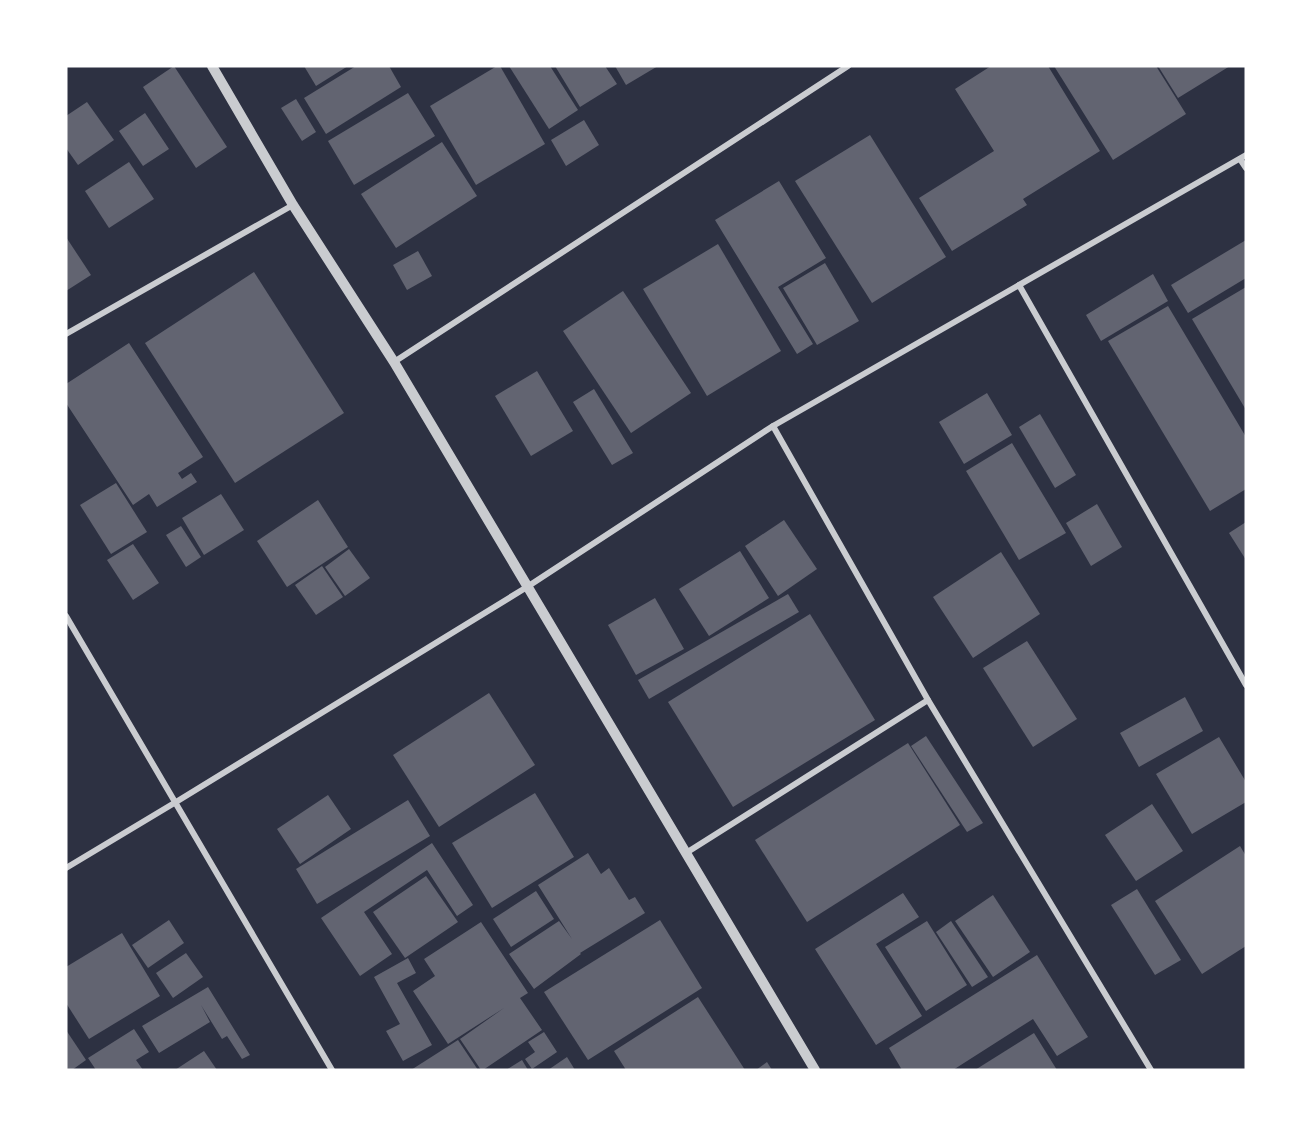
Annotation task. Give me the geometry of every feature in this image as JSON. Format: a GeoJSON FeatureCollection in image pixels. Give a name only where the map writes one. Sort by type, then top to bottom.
{"type":"FeatureCollection","features":[{"type":"Feature","properties":{"kind":"street"},"geometry":{"type":"LineString","coordinates":[[212,66],[293,205],[394,362],[815,1070]]}},
{"type":"Feature","properties":{"kind":"street"},"geometry":{"type":"LineString","coordinates":[[394,362],[848,66]]}},
{"type":"Feature","properties":{"kind":"street"},"geometry":{"type":"LineString","coordinates":[[66,868],[527,587],[774,426],[1243,157],[1246,168]]}},
{"type":"Feature","properties":{"kind":"street"},"geometry":{"type":"LineString","coordinates":[[66,334],[293,205]]}},
{"type":"Feature","properties":{"kind":"street"},"geometry":{"type":"LineString","coordinates":[[1019,285],[1246,685]]}},
{"type":"Feature","properties":{"kind":"street"},"geometry":{"type":"LineString","coordinates":[[774,426],[928,700],[1151,1070]]}},
{"type":"Feature","properties":{"kind":"street"},"geometry":{"type":"LineString","coordinates":[[66,616],[332,1070]]}},
{"type":"Feature","properties":{"kind":"street"},"geometry":{"type":"LineString","coordinates":[[686,853],[928,700]]}},
{"type":"Feature","properties":{"kind":"building"},"geometry":{"type":"Polygon","coordinates":[[[174,66],[227,147],[196,168],[143,87],[174,66]]]}},
{"type":"Feature","properties":{"kind":"building"},"geometry":{"type":"Polygon","coordinates":[[[304,66],[348,66],[316,86],[304,66]]]}},
{"type":"Feature","properties":{"kind":"building"},"geometry":{"type":"Polygon","coordinates":[[[356,66],[389,66],[401,87],[326,134],[304,98],[356,66]]]}},
{"type":"Feature","properties":{"kind":"building"},"geometry":{"type":"Polygon","coordinates":[[[500,66],[545,144],[476,185],[430,106],[500,66]]]}},
{"type":"Feature","properties":{"kind":"building"},"geometry":{"type":"Polygon","coordinates":[[[509,66],[550,66],[578,110],[549,129],[509,66]]]}},
{"type":"Feature","properties":{"kind":"building"},"geometry":{"type":"Polygon","coordinates":[[[555,66],[605,66],[617,84],[580,107],[555,66]]]}},
{"type":"Feature","properties":{"kind":"building"},"geometry":{"type":"Polygon","coordinates":[[[615,66],[658,66],[626,85],[615,66]]]}},
{"type":"Feature","properties":{"kind":"building"},"geometry":{"type":"Polygon","coordinates":[[[991,66],[1048,66],[1100,151],[1023,199],[1027,205],[952,251],[919,198],[994,151],[955,89],[991,66]]]}},
{"type":"Feature","properties":{"kind":"building"},"geometry":{"type":"Polygon","coordinates":[[[1054,66],[1156,66],[1186,114],[1113,160],[1054,66]]]}},
{"type":"Feature","properties":{"kind":"building"},"geometry":{"type":"Polygon","coordinates":[[[1158,66],[1230,66],[1178,98],[1158,66]]]}},
{"type":"Feature","properties":{"kind":"building"},"geometry":{"type":"Polygon","coordinates":[[[408,93],[435,136],[354,185],[328,141],[408,93]]]}},
{"type":"Feature","properties":{"kind":"building"},"geometry":{"type":"Polygon","coordinates":[[[296,99],[316,132],[302,141],[281,108],[296,99]]]}},
{"type":"Feature","properties":{"kind":"building"},"geometry":{"type":"Polygon","coordinates":[[[87,102],[114,140],[78,165],[66,148],[66,116],[87,102]]]}},
{"type":"Feature","properties":{"kind":"building"},"geometry":{"type":"Polygon","coordinates":[[[145,113],[169,149],[143,166],[119,131],[145,113]]]}},
{"type":"Feature","properties":{"kind":"building"},"geometry":{"type":"Polygon","coordinates":[[[584,120],[599,145],[566,166],[551,140],[584,120]]]}},
{"type":"Feature","properties":{"kind":"building"},"geometry":{"type":"Polygon","coordinates":[[[870,135],[946,257],[872,303],[795,181],[870,135]]]}},
{"type":"Feature","properties":{"kind":"building"},"geometry":{"type":"Polygon","coordinates":[[[442,142],[477,196],[396,248],[361,194],[442,142]]]}},
{"type":"Feature","properties":{"kind":"building"},"geometry":{"type":"Polygon","coordinates":[[[129,162],[154,199],[109,228],[85,191],[129,162]]]}},
{"type":"Feature","properties":{"kind":"building"},"geometry":{"type":"Polygon","coordinates":[[[779,181],[826,258],[778,287],[813,344],[797,354],[715,220],[779,181]]]}},
{"type":"Feature","properties":{"kind":"building"},"geometry":{"type":"Polygon","coordinates":[[[66,237],[91,275],[66,291],[66,237]]]}},
{"type":"Feature","properties":{"kind":"building"},"geometry":{"type":"Polygon","coordinates":[[[1246,240],[1246,278],[1188,313],[1171,285],[1246,240]]]}},
{"type":"Feature","properties":{"kind":"building"},"geometry":{"type":"Polygon","coordinates":[[[718,244],[781,351],[707,396],[643,289],[718,244]]]}},
{"type":"Feature","properties":{"kind":"building"},"geometry":{"type":"Polygon","coordinates":[[[418,251],[432,276],[407,290],[393,265],[418,251]]]}},
{"type":"Feature","properties":{"kind":"building"},"geometry":{"type":"Polygon","coordinates":[[[825,263],[859,321],[817,345],[783,288],[825,263]]]}},
{"type":"Feature","properties":{"kind":"building"},"geometry":{"type":"Polygon","coordinates":[[[254,272],[344,413],[235,483],[145,343],[254,272]]]}},
{"type":"Feature","properties":{"kind":"building"},"geometry":{"type":"Polygon","coordinates":[[[1153,274],[1168,301],[1101,341],[1086,315],[1153,274]]]}},
{"type":"Feature","properties":{"kind":"building"},"geometry":{"type":"Polygon","coordinates":[[[1246,287],[1246,410],[1192,319],[1246,287]]]}},
{"type":"Feature","properties":{"kind":"building"},"geometry":{"type":"Polygon","coordinates":[[[623,291],[691,393],[631,433],[563,331],[623,291]]]}},
{"type":"Feature","properties":{"kind":"building"},"geometry":{"type":"Polygon","coordinates":[[[1168,306],[1246,437],[1246,489],[1210,511],[1108,341],[1168,306]]]}},
{"type":"Feature","properties":{"kind":"building"},"geometry":{"type":"Polygon","coordinates":[[[129,343],[203,457],[178,473],[182,479],[191,473],[197,482],[157,507],[149,494],[133,505],[66,403],[66,384],[129,343]]]}},
{"type":"Feature","properties":{"kind":"building"},"geometry":{"type":"Polygon","coordinates":[[[537,371],[573,431],[531,456],[495,396],[537,371]]]}},
{"type":"Feature","properties":{"kind":"building"},"geometry":{"type":"Polygon","coordinates":[[[594,389],[633,453],[612,465],[573,402],[594,389]]]}},
{"type":"Feature","properties":{"kind":"building"},"geometry":{"type":"Polygon","coordinates":[[[987,393],[1012,435],[964,464],[939,422],[987,393]]]}},
{"type":"Feature","properties":{"kind":"building"},"geometry":{"type":"Polygon","coordinates":[[[1040,414],[1076,475],[1055,488],[1019,427],[1040,414]]]}},
{"type":"Feature","properties":{"kind":"building"},"geometry":{"type":"Polygon","coordinates":[[[1012,443],[1066,533],[1019,560],[966,471],[1012,443]]]}},
{"type":"Feature","properties":{"kind":"building"},"geometry":{"type":"Polygon","coordinates":[[[116,483],[147,532],[111,554],[80,505],[116,483]]]}},
{"type":"Feature","properties":{"kind":"building"},"geometry":{"type":"Polygon","coordinates":[[[221,494],[244,530],[204,555],[182,518],[221,494]]]}},
{"type":"Feature","properties":{"kind":"building"},"geometry":{"type":"Polygon","coordinates":[[[318,500],[348,547],[287,587],[257,541],[318,500]]]}},
{"type":"Feature","properties":{"kind":"building"},"geometry":{"type":"Polygon","coordinates":[[[1097,504],[1122,547],[1091,566],[1066,523],[1097,504]]]}},
{"type":"Feature","properties":{"kind":"building"},"geometry":{"type":"Polygon","coordinates":[[[784,520],[817,569],[778,596],[745,546],[784,520]]]}},
{"type":"Feature","properties":{"kind":"building"},"geometry":{"type":"Polygon","coordinates":[[[1246,522],[1246,560],[1229,533],[1246,522]]]}},
{"type":"Feature","properties":{"kind":"building"},"geometry":{"type":"Polygon","coordinates":[[[181,526],[201,557],[186,567],[166,535],[181,526]]]}},
{"type":"Feature","properties":{"kind":"building"},"geometry":{"type":"Polygon","coordinates":[[[133,544],[159,583],[133,600],[107,560],[133,544]]]}},
{"type":"Feature","properties":{"kind":"building"},"geometry":{"type":"Polygon","coordinates":[[[349,549],[370,578],[345,596],[325,567],[349,549]]]}},
{"type":"Feature","properties":{"kind":"building"},"geometry":{"type":"Polygon","coordinates":[[[740,551],[769,598],[709,636],[679,589],[740,551]]]}},
{"type":"Feature","properties":{"kind":"building"},"geometry":{"type":"Polygon","coordinates":[[[1001,552],[1040,614],[973,658],[933,597],[1001,552]]]}},
{"type":"Feature","properties":{"kind":"building"},"geometry":{"type":"Polygon","coordinates":[[[322,566],[343,597],[316,615],[295,585],[322,566]]]}},
{"type":"Feature","properties":{"kind":"building"},"geometry":{"type":"Polygon","coordinates":[[[788,594],[799,612],[649,699],[638,680],[788,594]]]}},
{"type":"Feature","properties":{"kind":"building"},"geometry":{"type":"Polygon","coordinates":[[[655,598],[684,649],[636,675],[608,625],[655,598]]]}},
{"type":"Feature","properties":{"kind":"building"},"geometry":{"type":"Polygon","coordinates":[[[810,614],[875,720],[733,807],[668,702],[810,614]]]}},
{"type":"Feature","properties":{"kind":"building"},"geometry":{"type":"Polygon","coordinates":[[[1027,641],[1077,719],[1033,747],[983,668],[1027,641]]]}},
{"type":"Feature","properties":{"kind":"building"},"geometry":{"type":"Polygon","coordinates":[[[489,693],[535,765],[439,827],[393,755],[489,693]]]}},
{"type":"Feature","properties":{"kind":"building"},"geometry":{"type":"Polygon","coordinates":[[[1185,697],[1203,731],[1139,767],[1120,733],[1185,697]]]}},
{"type":"Feature","properties":{"kind":"building"},"geometry":{"type":"Polygon","coordinates":[[[926,736],[983,823],[967,832],[911,746],[926,736]]]}},
{"type":"Feature","properties":{"kind":"building"},"geometry":{"type":"Polygon","coordinates":[[[1219,737],[1246,782],[1246,802],[1192,834],[1156,774],[1219,737]]]}},
{"type":"Feature","properties":{"kind":"building"},"geometry":{"type":"Polygon","coordinates":[[[908,743],[960,825],[807,922],[755,840],[908,743]]]}},
{"type":"Feature","properties":{"kind":"building"},"geometry":{"type":"Polygon","coordinates":[[[535,793],[574,857],[492,908],[452,843],[535,793]]]}},
{"type":"Feature","properties":{"kind":"building"},"geometry":{"type":"Polygon","coordinates":[[[328,795],[351,829],[300,864],[277,829],[328,795]]]}},
{"type":"Feature","properties":{"kind":"building"},"geometry":{"type":"Polygon","coordinates":[[[408,800],[430,836],[317,904],[296,869],[408,800]]]}},
{"type":"Feature","properties":{"kind":"building"},"geometry":{"type":"Polygon","coordinates":[[[1152,804],[1183,851],[1136,881],[1105,835],[1152,804]]]}},
{"type":"Feature","properties":{"kind":"building"},"geometry":{"type":"Polygon","coordinates":[[[432,843],[473,905],[457,916],[427,870],[364,912],[392,954],[360,976],[321,918],[432,843]]]}},
{"type":"Feature","properties":{"kind":"building"},"geometry":{"type":"Polygon","coordinates":[[[1240,846],[1246,856],[1246,946],[1202,974],[1155,901],[1240,846]]]}},
{"type":"Feature","properties":{"kind":"building"},"geometry":{"type":"Polygon","coordinates":[[[588,853],[601,874],[609,868],[629,900],[635,897],[645,913],[580,953],[534,989],[509,954],[559,921],[572,939],[538,885],[588,853]]]}},
{"type":"Feature","properties":{"kind":"building"},"geometry":{"type":"Polygon","coordinates":[[[426,876],[458,922],[405,958],[373,912],[426,876]]]}},
{"type":"Feature","properties":{"kind":"building"},"geometry":{"type":"Polygon","coordinates":[[[1137,889],[1181,960],[1155,975],[1111,905],[1137,889]]]}},
{"type":"Feature","properties":{"kind":"building"},"geometry":{"type":"Polygon","coordinates":[[[536,891],[554,919],[511,947],[493,919],[536,891]]]}},
{"type":"Feature","properties":{"kind":"building"},"geometry":{"type":"Polygon","coordinates":[[[903,893],[919,917],[876,944],[922,1016],[876,1045],[815,949],[903,893]]]}},
{"type":"Feature","properties":{"kind":"building"},"geometry":{"type":"Polygon","coordinates":[[[993,895],[1030,952],[993,977],[955,921],[993,895]]]}},
{"type":"Feature","properties":{"kind":"building"},"geometry":{"type":"Polygon","coordinates":[[[169,920],[184,943],[148,968],[132,945],[169,920]]]}},
{"type":"Feature","properties":{"kind":"building"},"geometry":{"type":"Polygon","coordinates":[[[660,920],[702,988],[588,1060],[544,992],[660,920]]]}},
{"type":"Feature","properties":{"kind":"building"},"geometry":{"type":"Polygon","coordinates":[[[927,921],[967,985],[926,1011],[885,947],[927,921]]]}},
{"type":"Feature","properties":{"kind":"building"},"geometry":{"type":"Polygon","coordinates":[[[951,921],[988,977],[972,987],[936,932],[951,921]]]}},
{"type":"Feature","properties":{"kind":"building"},"geometry":{"type":"Polygon","coordinates":[[[481,922],[528,993],[520,998],[542,1030],[483,1070],[460,1039],[504,1008],[448,1044],[413,991],[435,976],[424,959],[481,922]]]}},
{"type":"Feature","properties":{"kind":"building"},"geometry":{"type":"Polygon","coordinates":[[[122,933],[160,996],[89,1039],[66,1003],[66,967],[122,933]]]}},
{"type":"Feature","properties":{"kind":"building"},"geometry":{"type":"Polygon","coordinates":[[[186,953],[203,977],[173,998],[156,973],[186,953]]]}},
{"type":"Feature","properties":{"kind":"building"},"geometry":{"type":"Polygon","coordinates":[[[1037,955],[1088,1037],[1057,1056],[1033,1019],[953,1070],[902,1070],[889,1048],[1037,955]]]}},
{"type":"Feature","properties":{"kind":"building"},"geometry":{"type":"Polygon","coordinates":[[[408,958],[416,973],[397,983],[432,1045],[403,1061],[386,1031],[400,1024],[374,977],[408,958]]]}},
{"type":"Feature","properties":{"kind":"building"},"geometry":{"type":"Polygon","coordinates":[[[208,987],[250,1055],[242,1059],[227,1036],[222,1039],[201,1005],[210,1022],[159,1053],[142,1026],[208,987]]]}},
{"type":"Feature","properties":{"kind":"building"},"geometry":{"type":"Polygon","coordinates":[[[698,997],[745,1070],[626,1070],[614,1051],[698,997]]]}},
{"type":"Feature","properties":{"kind":"building"},"geometry":{"type":"Polygon","coordinates":[[[134,1029],[149,1052],[136,1060],[143,1070],[96,1070],[88,1058],[134,1029]]]}},
{"type":"Feature","properties":{"kind":"building"},"geometry":{"type":"Polygon","coordinates":[[[66,1030],[86,1060],[72,1070],[66,1070],[66,1030]]]}},
{"type":"Feature","properties":{"kind":"building"},"geometry":{"type":"Polygon","coordinates":[[[544,1032],[557,1052],[532,1069],[525,1059],[535,1052],[528,1042],[544,1032]]]}},
{"type":"Feature","properties":{"kind":"building"},"geometry":{"type":"Polygon","coordinates":[[[1034,1033],[1057,1070],[975,1070],[1034,1033]]]}},
{"type":"Feature","properties":{"kind":"building"},"geometry":{"type":"Polygon","coordinates":[[[458,1040],[478,1070],[411,1070],[458,1040]]]}},
{"type":"Feature","properties":{"kind":"building"},"geometry":{"type":"Polygon","coordinates":[[[204,1051],[217,1070],[175,1070],[204,1051]]]}},
{"type":"Feature","properties":{"kind":"building"},"geometry":{"type":"Polygon","coordinates":[[[567,1057],[575,1070],[548,1070],[567,1057]]]}},
{"type":"Feature","properties":{"kind":"building"},"geometry":{"type":"Polygon","coordinates":[[[522,1060],[528,1070],[506,1070],[522,1060]]]}},
{"type":"Feature","properties":{"kind":"building"},"geometry":{"type":"Polygon","coordinates":[[[767,1062],[772,1070],[756,1070],[767,1062]]]}}]}
